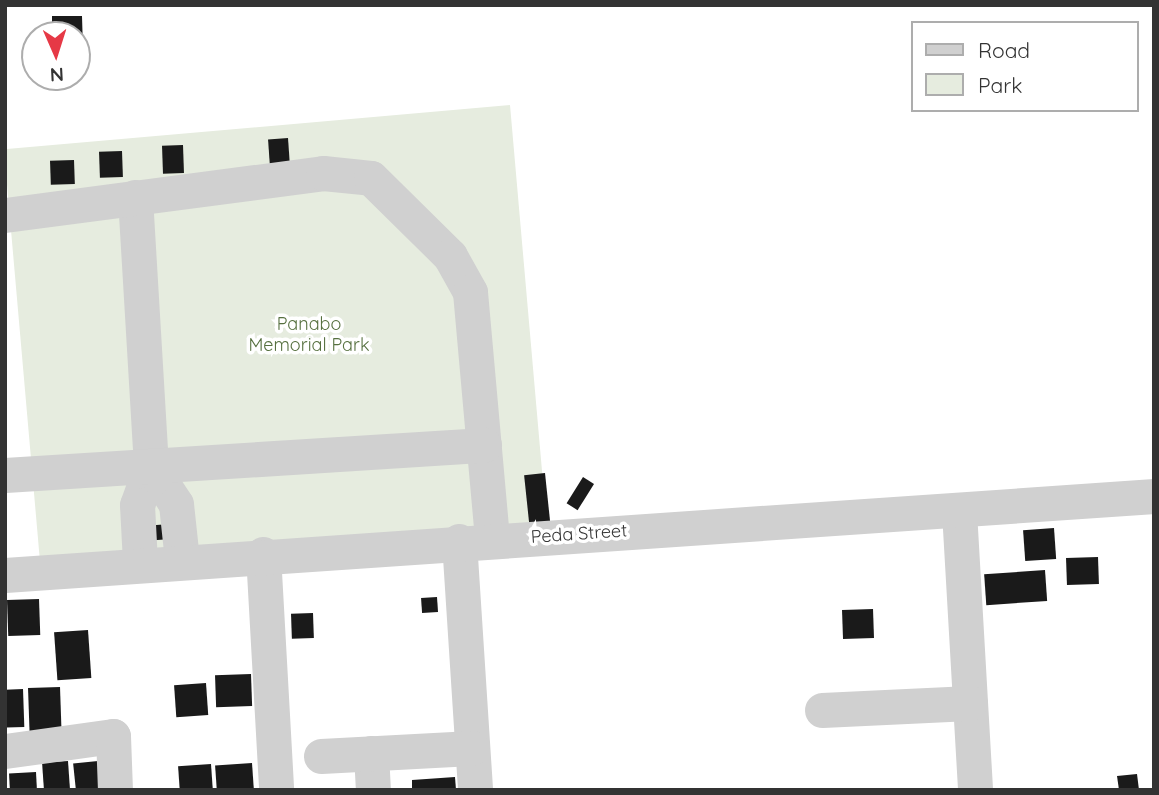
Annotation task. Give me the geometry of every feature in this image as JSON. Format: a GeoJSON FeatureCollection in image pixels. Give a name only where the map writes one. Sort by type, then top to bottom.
{"type":"FeatureCollection","features":[{"type":"Feature","properties":{"kind":"street"},"geometry":{"type":"LineString","coordinates":[[5,215],[323,173],[371,178],[463,274],[474,312],[485,445],[476,540],[472,748],[475,790]]}},
{"type":"Feature","properties":{"kind":"street"},"geometry":{"type":"LineString","coordinates":[[135,197],[151,466],[137,505],[140,564]]}},
{"type":"Feature","properties":{"kind":"street"},"geometry":{"type":"LineString","coordinates":[[5,475],[485,445]]}},
{"type":"Feature","properties":{"kind":"street"},"geometry":{"type":"LineString","coordinates":[[151,466],[176,504],[182,560]]}},
{"type":"Feature","properties":{"kind":"street","name":"Peda Street"},"geometry":{"type":"LineString","coordinates":[[5,575],[263,554],[959,511],[1154,496]]}},
{"type":"Feature","properties":{"kind":"street"},"geometry":{"type":"LineString","coordinates":[[959,511],[975,790]]}},
{"type":"Feature","properties":{"kind":"street"},"geometry":{"type":"LineString","coordinates":[[263,554],[276,790]]}},
{"type":"Feature","properties":{"kind":"street"},"geometry":{"type":"LineString","coordinates":[[822,710],[970,703]]}},
{"type":"Feature","properties":{"kind":"street"},"geometry":{"type":"LineString","coordinates":[[5,751],[113,736],[115,790]]}},
{"type":"Feature","properties":{"kind":"street"},"geometry":{"type":"LineString","coordinates":[[321,756],[472,748]]}},
{"type":"Feature","properties":{"kind":"street"},"geometry":{"type":"LineString","coordinates":[[371,753],[373,790]]}},
{"type":"Feature","properties":{"kind":"green space","name":"Panabo Memorial Park"},"geometry":{"type":"Polygon","coordinates":[[[510,105],[547,524],[41,569],[5,149],[510,105]]]}},
{"type":"Feature","properties":{"kind":"building"},"geometry":{"type":"Polygon","coordinates":[[[52,16],[82,16],[82,21],[52,21],[52,16]]]}},
{"type":"Feature","properties":{"kind":"building"},"geometry":{"type":"Polygon","coordinates":[[[288,138],[290,165],[270,166],[268,139],[288,138]]]}},
{"type":"Feature","properties":{"kind":"building"},"geometry":{"type":"Polygon","coordinates":[[[183,145],[184,173],[163,174],[162,146],[183,145]]]}},
{"type":"Feature","properties":{"kind":"building"},"geometry":{"type":"Polygon","coordinates":[[[122,151],[123,177],[100,178],[99,152],[122,151]]]}},
{"type":"Feature","properties":{"kind":"building"},"geometry":{"type":"Polygon","coordinates":[[[74,160],[75,184],[51,185],[50,161],[74,160]]]}},
{"type":"Feature","properties":{"kind":"building"},"geometry":{"type":"Polygon","coordinates":[[[545,473],[550,522],[529,524],[524,475],[545,473]]]}},
{"type":"Feature","properties":{"kind":"building"},"geometry":{"type":"Polygon","coordinates":[[[583,477],[594,484],[578,510],[567,503],[583,477]]]}},
{"type":"Feature","properties":{"kind":"building"},"geometry":{"type":"Polygon","coordinates":[[[170,524],[171,539],[154,540],[153,525],[170,524]]]}},
{"type":"Feature","properties":{"kind":"building"},"geometry":{"type":"Polygon","coordinates":[[[1054,528],[1056,559],[1025,561],[1023,530],[1054,528]]]}},
{"type":"Feature","properties":{"kind":"building"},"geometry":{"type":"Polygon","coordinates":[[[1098,557],[1099,584],[1067,585],[1066,558],[1098,557]]]}},
{"type":"Feature","properties":{"kind":"building"},"geometry":{"type":"Polygon","coordinates":[[[1045,570],[1047,601],[986,605],[984,574],[1045,570]]]}},
{"type":"Feature","properties":{"kind":"building"},"geometry":{"type":"Polygon","coordinates":[[[437,597],[438,612],[422,613],[421,598],[437,597]]]}},
{"type":"Feature","properties":{"kind":"building"},"geometry":{"type":"Polygon","coordinates":[[[39,599],[40,635],[8,636],[7,600],[39,599]]]}},
{"type":"Feature","properties":{"kind":"building"},"geometry":{"type":"Polygon","coordinates":[[[873,609],[874,638],[843,639],[842,610],[873,609]]]}},
{"type":"Feature","properties":{"kind":"building"},"geometry":{"type":"Polygon","coordinates":[[[313,613],[314,638],[292,639],[291,614],[313,613]]]}},
{"type":"Feature","properties":{"kind":"building"},"geometry":{"type":"Polygon","coordinates":[[[88,630],[91,678],[57,680],[54,632],[88,630]]]}},
{"type":"Feature","properties":{"kind":"building"},"geometry":{"type":"Polygon","coordinates":[[[251,674],[252,706],[216,707],[215,675],[251,674]]]}},
{"type":"Feature","properties":{"kind":"building"},"geometry":{"type":"Polygon","coordinates":[[[206,683],[208,715],[176,717],[174,685],[206,683]]]}},
{"type":"Feature","properties":{"kind":"building"},"geometry":{"type":"Polygon","coordinates":[[[60,687],[62,734],[30,735],[28,688],[60,687]]]}},
{"type":"Feature","properties":{"kind":"building"},"geometry":{"type":"Polygon","coordinates":[[[23,689],[24,727],[6,728],[5,690],[23,689]]]}},
{"type":"Feature","properties":{"kind":"building"},"geometry":{"type":"Polygon","coordinates":[[[68,761],[70,790],[44,790],[42,763],[68,761]]]}},
{"type":"Feature","properties":{"kind":"building"},"geometry":{"type":"Polygon","coordinates":[[[98,761],[101,790],[76,790],[73,764],[98,761]]]}},
{"type":"Feature","properties":{"kind":"building"},"geometry":{"type":"Polygon","coordinates":[[[252,763],[254,790],[217,790],[215,766],[252,763]]]}},
{"type":"Feature","properties":{"kind":"building"},"geometry":{"type":"Polygon","coordinates":[[[211,764],[213,790],[180,790],[178,766],[211,764]]]}},
{"type":"Feature","properties":{"kind":"building"},"geometry":{"type":"Polygon","coordinates":[[[36,772],[37,790],[10,790],[9,773],[36,772]]]}},
{"type":"Feature","properties":{"kind":"building"},"geometry":{"type":"Polygon","coordinates":[[[1137,774],[1139,790],[1119,790],[1117,776],[1137,774]]]}},
{"type":"Feature","properties":{"kind":"building"},"geometry":{"type":"Polygon","coordinates":[[[455,777],[456,790],[412,790],[412,780],[455,777]]]}}]}
